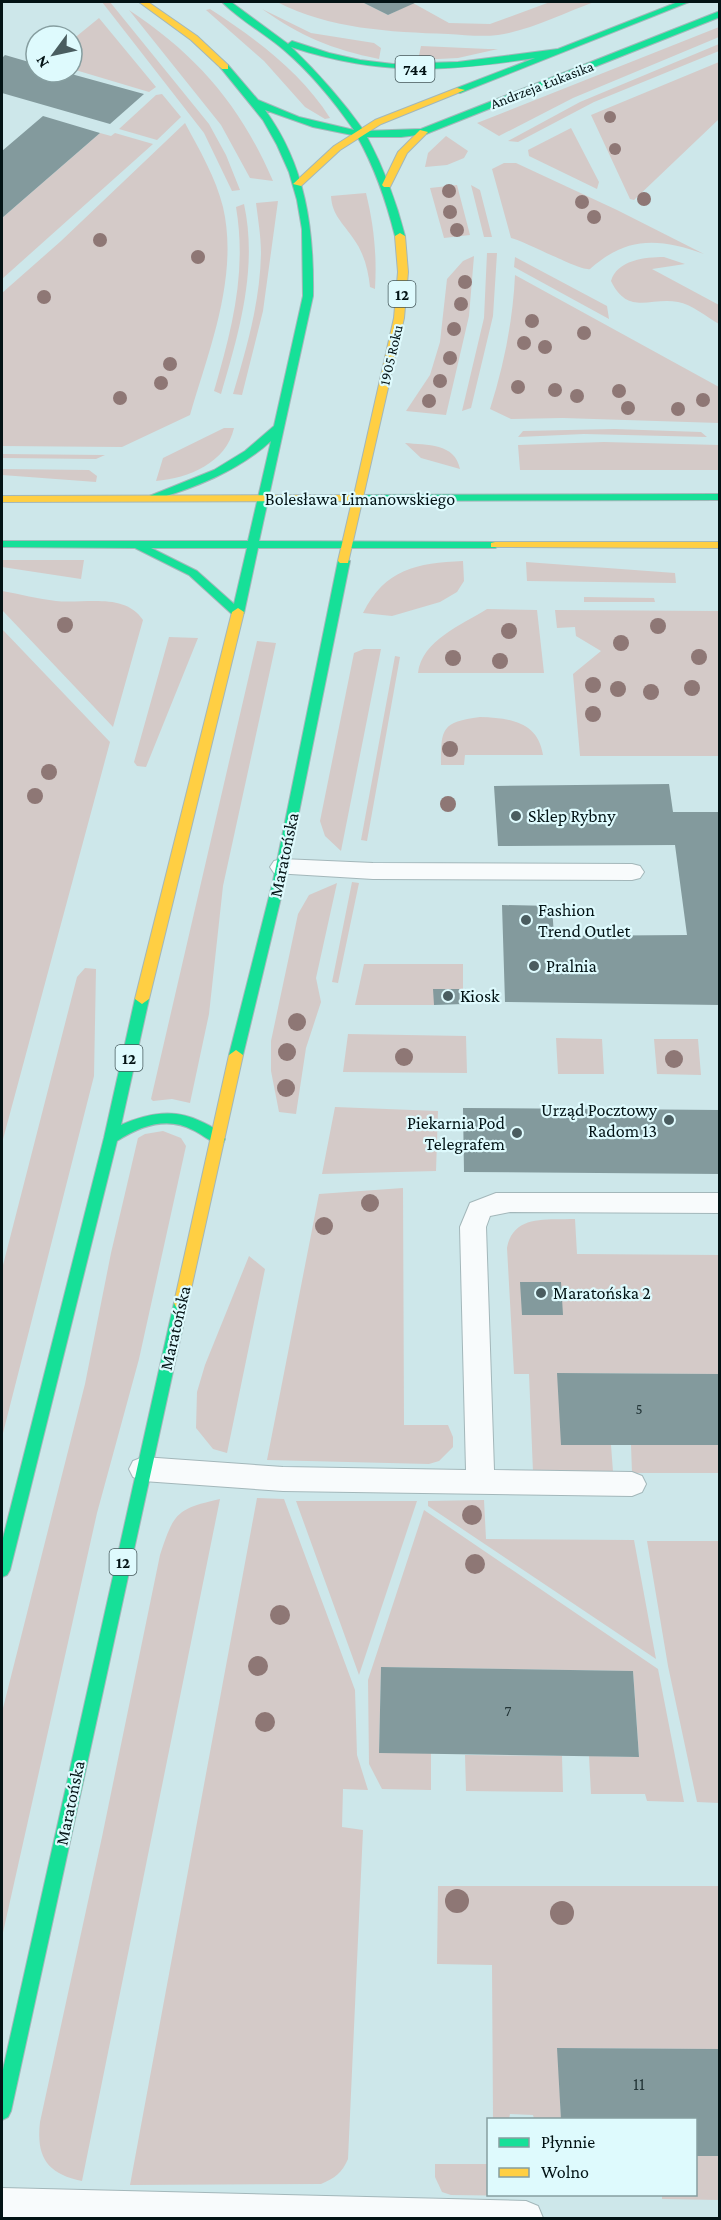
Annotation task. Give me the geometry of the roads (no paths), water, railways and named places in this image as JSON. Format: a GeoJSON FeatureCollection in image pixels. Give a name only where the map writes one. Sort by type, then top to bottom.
{"type":"FeatureCollection","features":[{"type":"Feature","properties":{"kind":"main road","name":"12"},"geometry":{"type":"LineString","coordinates":[[2,1570],[111,1138],[238,613],[308,296],[310,267],[306,222],[298,184],[280,141],[255,102],[220,62],[200,43],[143,2]]}},
{"type":"Feature","properties":{"kind":"main road","name":"Andrzeja Łukasika"},"geometry":{"type":"LineString","coordinates":[[360,134],[378,122],[685,2]]}},
{"type":"Feature","properties":{"kind":"main road","name":"1905 Roku"},"geometry":{"type":"LineString","coordinates":[[229,3],[274,35],[330,89],[360,134],[387,185],[395,211],[403,258],[399,318],[348,546]]}},
{"type":"Feature","properties":{"kind":"main road","name":"Andrzeja Łukasika"},"geometry":{"type":"LineString","coordinates":[[255,102],[296,121],[360,134],[395,136],[423,132],[720,14]]}},
{"type":"Feature","properties":{"kind":"main road","name":"744"},"geometry":{"type":"LineString","coordinates":[[274,35],[323,56],[404,68],[452,66],[560,51]]}},
{"type":"Feature","properties":{"kind":"main road"},"geometry":{"type":"LineString","coordinates":[[387,185],[403,152],[423,132]]}},
{"type":"Feature","properties":{"kind":"main road","name":"744"},"geometry":{"type":"LineString","coordinates":[[298,184],[337,148],[360,134]]}},
{"type":"Feature","properties":{"kind":"main road"},"geometry":{"type":"LineString","coordinates":[[147,499],[184,488],[239,464],[257,451],[279,427]]}},
{"type":"Feature","properties":{"kind":"main road","name":"Bolesława Limanowskiego"},"geometry":{"type":"LineString","coordinates":[[2,499],[720,497]]}},
{"type":"Feature","properties":{"kind":"main road"},"geometry":{"type":"LineString","coordinates":[[2,544],[140,546],[720,545]]}},
{"type":"Feature","properties":{"kind":"main road"},"geometry":{"type":"LineString","coordinates":[[140,546],[197,574],[215,588],[238,613]]}},
{"type":"Feature","properties":{"kind":"main road","name":"Maratońska"},"geometry":{"type":"LineString","coordinates":[[2,2111],[143,1469],[282,867],[348,546]]}},
{"type":"Feature","properties":{"kind":"main road"},"geometry":{"type":"LineString","coordinates":[[111,1138],[135,1122],[166,1116],[196,1122],[218,1139]]}},
{"type":"Feature","properties":{"kind":"lane"},"geometry":{"type":"LineString","coordinates":[[282,867],[373,871],[632,872]]}},
{"type":"Feature","properties":{"kind":"lane"},"geometry":{"type":"LineString","coordinates":[[480,1480],[473,1227],[479,1210],[496,1203],[510,1202],[720,1203]]}},
{"type":"Feature","properties":{"kind":"lane"},"geometry":{"type":"LineString","coordinates":[[143,1469],[283,1479],[480,1480],[632,1484]]}},
{"type":"Feature","properties":{"kind":"lane"},"geometry":{"type":"LineString","coordinates":[[2,2205],[526,2218]]}},
{"type":"Feature","properties":{"kind":"place","name":"Sklep Rybny"},"geometry":{"type":"Point","coordinates":[516,816]}},
{"type":"Feature","properties":{"kind":"place","name":"Fashion Trend Outlet"},"geometry":{"type":"Point","coordinates":[526,920]}},
{"type":"Feature","properties":{"kind":"place","name":"Pralnia"},"geometry":{"type":"Point","coordinates":[534,966]}},
{"type":"Feature","properties":{"kind":"place","name":"Kiosk"},"geometry":{"type":"Point","coordinates":[448,996]}},
{"type":"Feature","properties":{"kind":"place","name":"Urząd Pocztowy Radom 13"},"geometry":{"type":"Point","coordinates":[669,1120]}},
{"type":"Feature","properties":{"kind":"place","name":"Piekarnia Pod Telegrafem"},"geometry":{"type":"Point","coordinates":[517,1133]}},
{"type":"Feature","properties":{"kind":"place","name":"Maratońska 2"},"geometry":{"type":"Point","coordinates":[541,1293]}}]}
